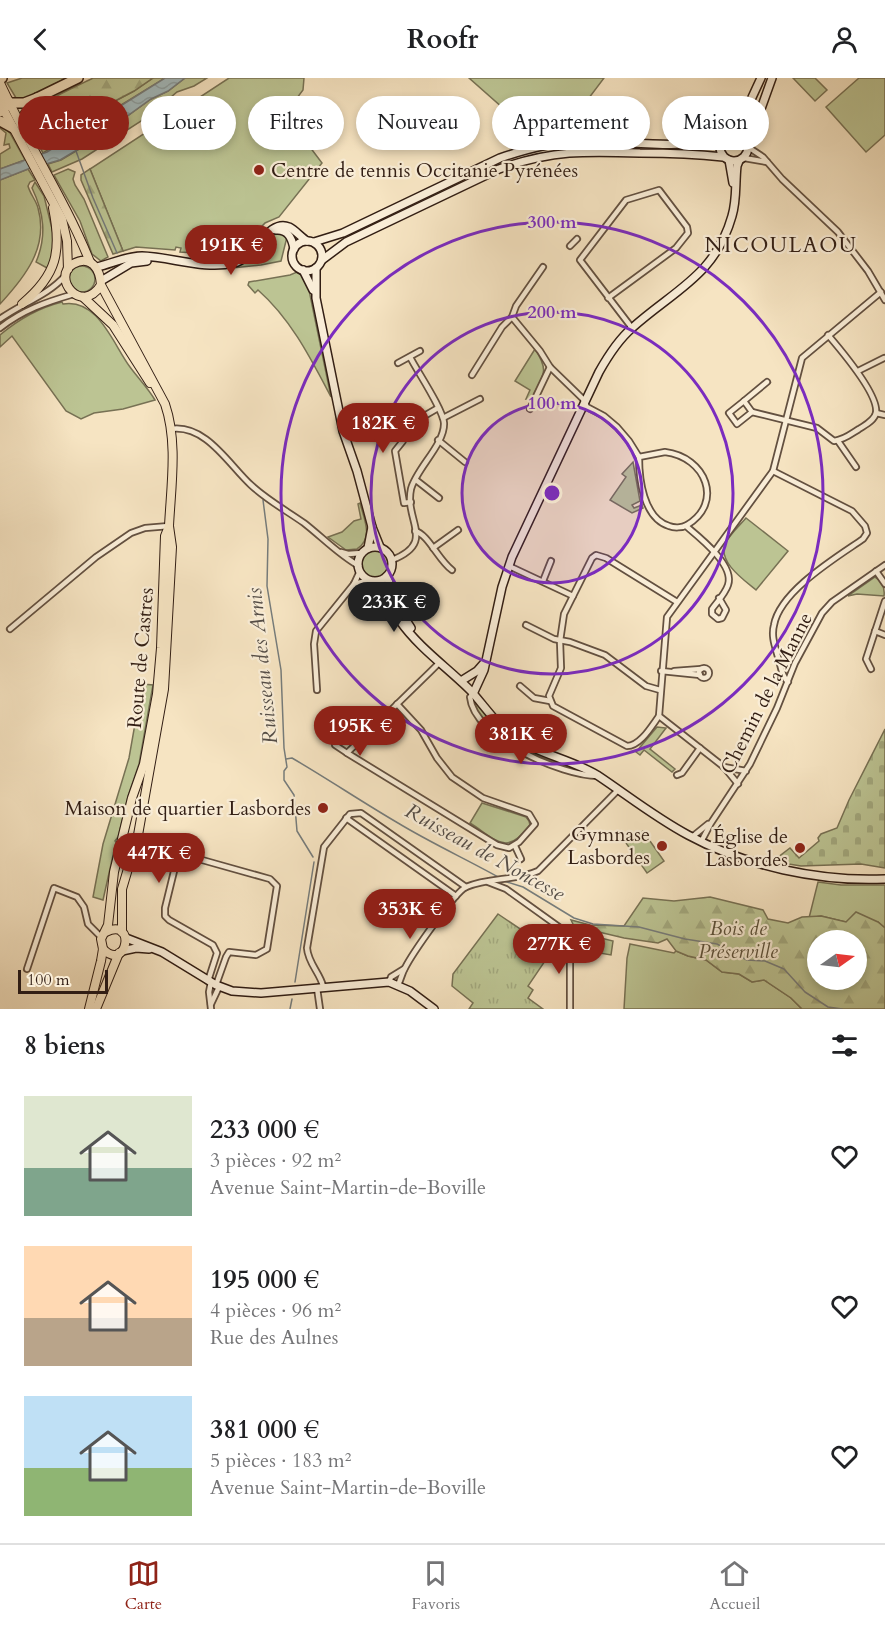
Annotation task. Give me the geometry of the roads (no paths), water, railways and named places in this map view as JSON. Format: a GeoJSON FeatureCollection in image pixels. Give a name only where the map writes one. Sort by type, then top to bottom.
{"type":"FeatureCollection","features":[{"type":"Feature","properties":{"kind":"highway"},"geometry":{"type":"LineString","coordinates":[[41,96],[78,78]]}},
{"type":"Feature","properties":{"kind":"highway"},"geometry":{"type":"LineString","coordinates":[[3,102],[18,103]]}},
{"type":"Feature","properties":{"kind":"highway"},"geometry":{"type":"LineString","coordinates":[[0,121],[13,128]]}},
{"type":"Feature","properties":{"kind":"main road"},"geometry":{"type":"LineString","coordinates":[[1,80],[3,102],[13,128],[18,134]]}},
{"type":"Feature","properties":{"kind":"main road"},"geometry":{"type":"LineString","coordinates":[[3,102],[18,130]]}},
{"type":"Feature","properties":{"kind":"main road"},"geometry":{"type":"LineString","coordinates":[[29,150],[78,232],[93,264],[101,283],[92,294],[83,297],[74,294],[66,283],[64,227],[52,200]]}},
{"type":"Feature","properties":{"kind":"main road"},"geometry":{"type":"LineString","coordinates":[[22,304],[42,286],[55,261],[58,235],[47,183]]}},
{"type":"Feature","properties":{"kind":"main road"},"geometry":{"type":"LineString","coordinates":[[67,273],[75,263],[83,261],[93,264]]}},
{"type":"Feature","properties":{"kind":"main road","name":"Route de Castres"},"geometry":{"type":"LineString","coordinates":[[101,283],[161,395],[171,429],[169,526],[172,537],[171,587],[164,689],[138,835],[122,888],[124,935]]}},
{"type":"Feature","properties":{"kind":"main road","name":"Route de Castres"},"geometry":{"type":"LineString","coordinates":[[83,297],[112,325],[141,371],[161,395]]}},
{"type":"Feature","properties":{"kind":"main road","name":"Route de Castres"},"geometry":{"type":"LineString","coordinates":[[104,935],[114,872],[132,798],[144,764],[157,694],[162,637],[165,536],[169,526]]}},
{"type":"Feature","properties":{"kind":"main road"},"geometry":{"type":"LineString","coordinates":[[89,1009],[94,995],[104,935],[113,929],[124,935],[126,944],[96,1009]]}},
{"type":"Feature","properties":{"kind":"main road"},"geometry":{"type":"LineString","coordinates":[[103,949],[110,954],[121,952]]}},
{"type":"Feature","properties":{"kind":"street"},"geometry":{"type":"LineString","coordinates":[[753,96],[761,78]]}},
{"type":"Feature","properties":{"kind":"street"},"geometry":{"type":"LineString","coordinates":[[765,96],[771,78]]}},
{"type":"Feature","properties":{"kind":"street"},"geometry":{"type":"LineString","coordinates":[[294,249],[300,243],[343,233],[500,158],[528,149],[579,141],[662,143]]}},
{"type":"Feature","properties":{"kind":"street"},"geometry":{"type":"LineString","coordinates":[[721,150],[726,158],[735,192]]}},
{"type":"Feature","properties":{"kind":"street"},"geometry":{"type":"LineString","coordinates":[[598,776],[574,773],[519,751],[490,729],[472,706],[470,697],[484,669],[509,566],[608,357],[632,328],[706,267],[726,234],[734,209],[737,166],[746,150]]}},
{"type":"Feature","properties":{"kind":"street"},"geometry":{"type":"LineString","coordinates":[[753,150],[838,232],[868,271],[885,300]]}},
{"type":"Feature","properties":{"kind":"street"},"geometry":{"type":"LineString","coordinates":[[380,548],[344,431],[313,284],[316,268],[322,260],[346,242],[499,169],[523,160],[561,152],[580,151],[683,153],[766,162]]}},
{"type":"Feature","properties":{"kind":"street"},"geometry":{"type":"LineString","coordinates":[[608,298],[680,245],[688,233],[687,227],[659,190],[626,200],[580,260],[608,298],[632,328]]}},
{"type":"Feature","properties":{"kind":"street"},"geometry":{"type":"LineString","coordinates":[[101,283],[131,263],[139,261],[225,264],[238,262],[249,255],[273,228],[284,225],[321,249],[322,260]]}},
{"type":"Feature","properties":{"kind":"street"},"geometry":{"type":"LineString","coordinates":[[268,233],[278,230],[285,231],[291,237],[294,261],[313,284]]}},
{"type":"Feature","properties":{"kind":"street"},"geometry":{"type":"LineString","coordinates":[[570,246],[577,239]]}},
{"type":"Feature","properties":{"kind":"street"},"geometry":{"type":"LineString","coordinates":[[93,264],[141,256],[173,261]]}},
{"type":"Feature","properties":{"kind":"street"},"geometry":{"type":"LineString","coordinates":[[472,375],[543,267]]}},
{"type":"Feature","properties":{"kind":"street"},"geometry":{"type":"LineString","coordinates":[[303,270],[316,268]]}},
{"type":"Feature","properties":{"kind":"street"},"geometry":{"type":"LineString","coordinates":[[0,319],[22,304],[47,292],[67,273]]}},
{"type":"Feature","properties":{"kind":"street"},"geometry":{"type":"LineString","coordinates":[[520,686],[528,695],[549,701],[553,706],[627,746],[633,746],[638,742],[659,716],[667,617],[773,471],[802,358],[881,292]]}},
{"type":"Feature","properties":{"kind":"street"},"geometry":{"type":"LineString","coordinates":[[0,328],[30,309],[74,294]]}},
{"type":"Feature","properties":{"kind":"street"},"geometry":{"type":"LineString","coordinates":[[512,317],[535,344],[550,367],[587,407],[604,416],[629,441],[639,457],[642,486],[654,515],[667,525],[686,526],[700,511],[706,496],[705,481],[699,468],[686,458],[671,453],[639,457]]}},
{"type":"Feature","properties":{"kind":"street"},"geometry":{"type":"LineString","coordinates":[[828,334],[858,371],[876,413],[872,420],[838,441]]}},
{"type":"Feature","properties":{"kind":"street"},"geometry":{"type":"LineString","coordinates":[[398,363],[420,351]]}},
{"type":"Feature","properties":{"kind":"street"},"geometry":{"type":"LineString","coordinates":[[392,560],[411,551],[415,542],[411,489],[443,429],[443,418],[410,357]]}},
{"type":"Feature","properties":{"kind":"street"},"geometry":{"type":"LineString","coordinates":[[858,371],[884,358]]}},
{"type":"Feature","properties":{"kind":"street"},"geometry":{"type":"LineString","coordinates":[[530,409],[550,367]]}},
{"type":"Feature","properties":{"kind":"street"},"geometry":{"type":"LineString","coordinates":[[752,412],[737,424],[729,414],[767,382]]}},
{"type":"Feature","properties":{"kind":"street"},"geometry":{"type":"LineString","coordinates":[[443,418],[480,399]]}},
{"type":"Feature","properties":{"kind":"street"},"geometry":{"type":"LineString","coordinates":[[744,401],[752,412],[817,428],[830,439],[838,441],[856,467]]}},
{"type":"Feature","properties":{"kind":"street"},"geometry":{"type":"LineString","coordinates":[[411,502],[404,503],[394,451],[403,441],[412,423],[438,408]]}},
{"type":"Feature","properties":{"kind":"street"},"geometry":{"type":"LineString","coordinates":[[876,413],[885,415]]}},
{"type":"Feature","properties":{"kind":"street"},"geometry":{"type":"LineString","coordinates":[[171,429],[185,429],[216,447],[252,485],[306,525],[359,569],[364,576],[375,580],[417,642],[461,681],[500,724],[519,740],[598,776],[700,842],[752,861],[791,871],[836,879],[885,879]]}},
{"type":"Feature","properties":{"kind":"street"},"geometry":{"type":"LineString","coordinates":[[438,440],[465,462]]}},
{"type":"Feature","properties":{"kind":"street"},"geometry":{"type":"LineString","coordinates":[[773,471],[852,511],[865,526],[867,533],[863,539],[809,576],[775,619],[773,633],[784,678],[788,682]]}},
{"type":"Feature","properties":{"kind":"street"},"geometry":{"type":"LineString","coordinates":[[416,480],[440,498]]}},
{"type":"Feature","properties":{"kind":"street"},"geometry":{"type":"LineString","coordinates":[[10,629],[96,557],[131,533],[145,528],[169,526]]}},
{"type":"Feature","properties":{"kind":"street"},"geometry":{"type":"LineString","coordinates":[[686,526],[714,550],[728,579],[728,586],[719,598]]}},
{"type":"Feature","properties":{"kind":"street"},"geometry":{"type":"LineString","coordinates":[[317,690],[314,644],[316,631],[354,585],[359,569],[359,558],[365,550],[372,527]]}},
{"type":"Feature","properties":{"kind":"street"},"geometry":{"type":"LineString","coordinates":[[433,548],[458,530]]}},
{"type":"Feature","properties":{"kind":"street"},"geometry":{"type":"LineString","coordinates":[[415,531],[422,533],[445,565],[452,570]]}},
{"type":"Feature","properties":{"kind":"street"},"geometry":{"type":"LineString","coordinates":[[338,551],[348,554],[380,548],[388,552],[392,560],[392,569],[387,576],[354,585]]}},
{"type":"Feature","properties":{"kind":"street"},"geometry":{"type":"LineString","coordinates":[[549,701],[561,668],[560,641],[564,614],[592,558],[596,555],[606,558],[677,602]]}},
{"type":"Feature","properties":{"kind":"street"},"geometry":{"type":"LineString","coordinates":[[543,581],[551,561]]}},
{"type":"Feature","properties":{"kind":"street","name":"Chemin de la Manne"},"geometry":{"type":"LineString","coordinates":[[700,842],[746,771],[766,733],[792,672],[827,607],[885,565]]}},
{"type":"Feature","properties":{"kind":"street"},"geometry":{"type":"LineString","coordinates":[[509,566],[573,596]]}},
{"type":"Feature","properties":{"kind":"street"},"geometry":{"type":"LineString","coordinates":[[876,571],[885,584]]}},
{"type":"Feature","properties":{"kind":"street"},"geometry":{"type":"LineString","coordinates":[[387,576],[392,596],[403,617],[440,662]]}},
{"type":"Feature","properties":{"kind":"street"},"geometry":{"type":"LineString","coordinates":[[871,669],[867,659],[885,601]]}},
{"type":"Feature","properties":{"kind":"street"},"geometry":{"type":"LineString","coordinates":[[526,626],[560,641],[570,642],[605,655],[646,686],[660,690]]}},
{"type":"Feature","properties":{"kind":"street"},"geometry":{"type":"LineString","coordinates":[[875,631],[885,635]]}},
{"type":"Feature","properties":{"kind":"street"},"geometry":{"type":"LineString","coordinates":[[347,753],[440,662]]}},
{"type":"Feature","properties":{"kind":"street"},"geometry":{"type":"LineString","coordinates":[[461,681],[477,671],[484,663]]}},
{"type":"Feature","properties":{"kind":"street"},"geometry":{"type":"LineString","coordinates":[[781,664],[792,672]]}},
{"type":"Feature","properties":{"kind":"street"},"geometry":{"type":"LineString","coordinates":[[661,671],[701,672]]}},
{"type":"Feature","properties":{"kind":"street"},"geometry":{"type":"LineString","coordinates":[[375,726],[358,715],[350,717],[335,742],[336,746],[497,845],[506,848],[515,846],[535,824],[529,814],[483,798],[452,777],[440,763],[416,723],[397,704]]}},
{"type":"Feature","properties":{"kind":"street"},"geometry":{"type":"LineString","coordinates":[[659,716],[724,767],[738,784]]}},
{"type":"Feature","properties":{"kind":"street"},"geometry":{"type":"LineString","coordinates":[[677,775],[682,773],[700,748]]}},
{"type":"Feature","properties":{"kind":"street"},"geometry":{"type":"LineString","coordinates":[[724,767],[746,771]]}},
{"type":"Feature","properties":{"kind":"street"},"geometry":{"type":"LineString","coordinates":[[398,985],[404,969],[456,896],[466,887],[531,874],[541,869],[618,790]]}},
{"type":"Feature","properties":{"kind":"street"},"geometry":{"type":"LineString","coordinates":[[320,1009],[322,982],[310,962],[307,948],[324,848],[346,818],[352,813],[361,813],[466,887]]}},
{"type":"Feature","properties":{"kind":"street"},"geometry":{"type":"LineString","coordinates":[[346,818],[456,896]]}},
{"type":"Feature","properties":{"kind":"street","name":"Chemin de la Manne"},"geometry":{"type":"LineString","coordinates":[[692,837],[711,822]]}},
{"type":"Feature","properties":{"kind":"street"},"geometry":{"type":"LineString","coordinates":[[515,846],[521,859]]}},
{"type":"Feature","properties":{"kind":"street"},"geometry":{"type":"LineString","coordinates":[[211,1007],[208,992],[213,984],[226,957],[230,952],[256,956],[267,948],[277,886],[270,879],[183,856],[176,863],[165,916],[216,948],[217,952],[213,984],[211,1007]]}},
{"type":"Feature","properties":{"kind":"street"},"geometry":{"type":"LineString","coordinates":[[489,882],[506,889],[559,925],[567,935],[570,946],[570,1009]]}},
{"type":"Feature","properties":{"kind":"street"},"geometry":{"type":"LineString","coordinates":[[27,969],[54,888],[77,897],[84,908],[88,924],[104,935]]}},
{"type":"Feature","properties":{"kind":"street"},"geometry":{"type":"LineString","coordinates":[[124,935],[155,949],[213,984],[239,992],[261,993],[389,982],[410,991],[434,1009]]}},
{"type":"Feature","properties":{"kind":"street"},"geometry":{"type":"LineString","coordinates":[[121,952],[136,948],[155,949]]}},
{"type":"Feature","properties":{"kind":"street"},"geometry":{"type":"LineString","coordinates":[[389,982],[391,977],[404,969]]}},
{"type":"Feature","properties":{"kind":"water"},"geometry":{"type":"Polygon","coordinates":[[[165,78],[185,78],[157,96],[141,96],[141,106],[129,115],[129,101],[165,78]]]}},
{"type":"Feature","properties":{"kind":"water"},"geometry":{"type":"Polygon","coordinates":[[[77,150],[60,160],[0,180],[0,169],[47,152],[77,150]]]}},
{"type":"Feature","properties":{"kind":"waterway","name":"Ruisseau des Arnis"},"geometry":{"type":"LineString","coordinates":[[76,151],[117,253]]}},
{"type":"Feature","properties":{"kind":"waterway","name":"Ruisseau des Arnis"},"geometry":{"type":"LineString","coordinates":[[263,500],[268,539],[267,586],[281,670],[284,748],[287,767],[284,771],[284,780],[294,795],[297,831],[313,857]]}},
{"type":"Feature","properties":{"kind":"waterway","name":"Ruisseau de Noncesse"},"geometry":{"type":"LineString","coordinates":[[286,759],[292,758],[410,830],[500,878]]}},
{"type":"Feature","properties":{"kind":"waterway","name":"Ruisseau des Arnis"},"geometry":{"type":"LineString","coordinates":[[295,982],[314,862]]}},
{"type":"Feature","properties":{"kind":"waterway","name":"Ruisseau de Noncesse"},"geometry":{"type":"LineString","coordinates":[[504,881],[523,887],[574,918],[593,924],[639,927],[685,939],[717,944],[747,960],[765,961],[784,969],[805,992],[828,1007],[842,1009]]}},
{"type":"Feature","properties":{"kind":"waterway","name":"Ruisseau des Arnis"},"geometry":{"type":"LineString","coordinates":[[290,1009],[292,999]]}},
{"type":"Feature","properties":{"kind":"place","name":"Centre de tennis Occitanie Pyrénées"},"geometry":{"type":"Point","coordinates":[259,170]}},
{"type":"Feature","properties":{"kind":"place","name":"Maison de quartier Lasbordes"},"geometry":{"type":"Point","coordinates":[323,808]}},
{"type":"Feature","properties":{"kind":"place","name":"Gymnase Lasbordes"},"geometry":{"type":"Point","coordinates":[662,846]}},
{"type":"Feature","properties":{"kind":"place","name":"Église de Lasbordes"},"geometry":{"type":"Point","coordinates":[800,848]}},
{"type":"Feature","properties":{"kind":"district","name":"NICOULAOU"},"geometry":{"type":"Point","coordinates":[781,245]}},
{"type":"Feature","properties":{"kind":"park label","name":"Bois de Préserville"},"geometry":{"type":"Point","coordinates":[738,940]}}]}
